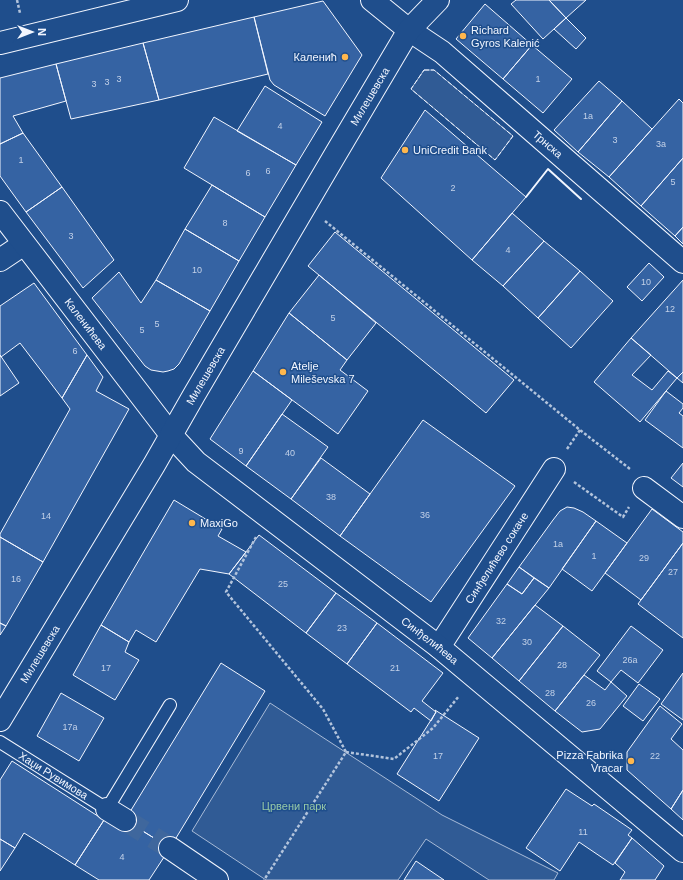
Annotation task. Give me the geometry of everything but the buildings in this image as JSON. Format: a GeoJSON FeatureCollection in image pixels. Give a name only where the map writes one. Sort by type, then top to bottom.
{"type":"FeatureCollection","features":[{"type":"Feature","properties":{"kind":"street"},"geometry":{"type":"LineString","coordinates":[[0,43],[177,0]]}},
{"type":"Feature","properties":{"kind":"street","name":"Трнска"},"geometry":{"type":"LineString","coordinates":[[372,0],[409,30],[442,52],[683,262]]}},
{"type":"Feature","properties":{"kind":"street","name":"Милешевска"},"geometry":{"type":"LineString","coordinates":[[0,720],[171,435],[334,155],[409,30],[438,0]]}},
{"type":"Feature","properties":{"kind":"street","name":"Каленићева"},"geometry":{"type":"LineString","coordinates":[[0,212],[171,435]]}},
{"type":"Feature","properties":{"kind":"street"},"geometry":{"type":"LineString","coordinates":[[0,260],[24,244]]}},
{"type":"Feature","properties":{"kind":"street","name":"Синђелићева"},"geometry":{"type":"LineString","coordinates":[[171,435],[196,462],[439,647],[683,852]]}},
{"type":"Feature","properties":{"kind":"street","name":"Синђелићево сокаче"},"geometry":{"type":"LineString","coordinates":[[439,647],[554,469]]}},
{"type":"Feature","properties":{"kind":"street"},"geometry":{"type":"LineString","coordinates":[[644,488],[683,517]]}},
{"type":"Feature","properties":{"kind":"street"},"geometry":{"type":"LineString","coordinates":[[170,848],[210,875]]}},
{"type":"Feature","properties":{"kind":"lane","name":"Хаџи Рувимова"},"geometry":{"type":"LineString","coordinates":[[0,742],[116,815],[170,705]]}},
{"type":"Feature","properties":{"kind":"path"},"geometry":{"type":"LineString","coordinates":[[17,0],[21,17]]}},
{"type":"Feature","properties":{"kind":"path"},"geometry":{"type":"LineString","coordinates":[[306,205],[580,430],[646,482],[644,488]]}},
{"type":"Feature","properties":{"kind":"path"},"geometry":{"type":"LineString","coordinates":[[554,469],[623,517]]}},
{"type":"Feature","properties":{"kind":"path"},"geometry":{"type":"LineString","coordinates":[[258,533],[226,592],[323,709],[346,752]]}},
{"type":"Feature","properties":{"kind":"path"},"geometry":{"type":"LineString","coordinates":[[346,752],[394,759],[433,728],[460,696]]}},
{"type":"Feature","properties":{"kind":"path"},"geometry":{"type":"LineString","coordinates":[[264,880],[346,752]]}},
{"type":"Feature","properties":{"kind":"shaded area"},"geometry":{"type":"Polygon","coordinates":[[[424,70],[434,70],[513,136],[495,160],[411,89],[424,70]]]}},
{"type":"Feature","properties":{"kind":"shaded area","name":"Црвени парк"},"geometry":{"type":"Polygon","coordinates":[[[270,703],[442,815],[558,873],[554,880],[489,880],[426,839],[398,880],[266,880],[192,831],[270,703]]]}},
{"type":"Feature","properties":{"kind":"tunnel"},"geometry":{"type":"LineString","coordinates":[[125,820],[170,848]]}},
{"type":"Feature","properties":{"kind":"fence"},"geometry":{"type":"LineString","coordinates":[[424,70],[434,70],[513,136],[495,160],[411,89],[424,70]]}},
{"type":"Feature","properties":{"kind":"wall"},"geometry":{"type":"LineString","coordinates":[[526,197],[548,169],[581,199]]}},
{"type":"Feature","properties":{"kind":"place","name":"Richard Gyros Kalenić"},"geometry":{"type":"Point","coordinates":[463,36]}},
{"type":"Feature","properties":{"kind":"place","name":"Каленић"},"geometry":{"type":"Point","coordinates":[345,57]}},
{"type":"Feature","properties":{"kind":"place","name":"UniCredit Bank"},"geometry":{"type":"Point","coordinates":[405,150]}},
{"type":"Feature","properties":{"kind":"place","name":"Atelje Mileševska 7"},"geometry":{"type":"Point","coordinates":[283,372]}},
{"type":"Feature","properties":{"kind":"place","name":"MaxiGo"},"geometry":{"type":"Point","coordinates":[192,523]}},
{"type":"Feature","properties":{"kind":"place","name":"Pizza Fabrika Vracar"},"geometry":{"type":"Point","coordinates":[631,761]}}]}
